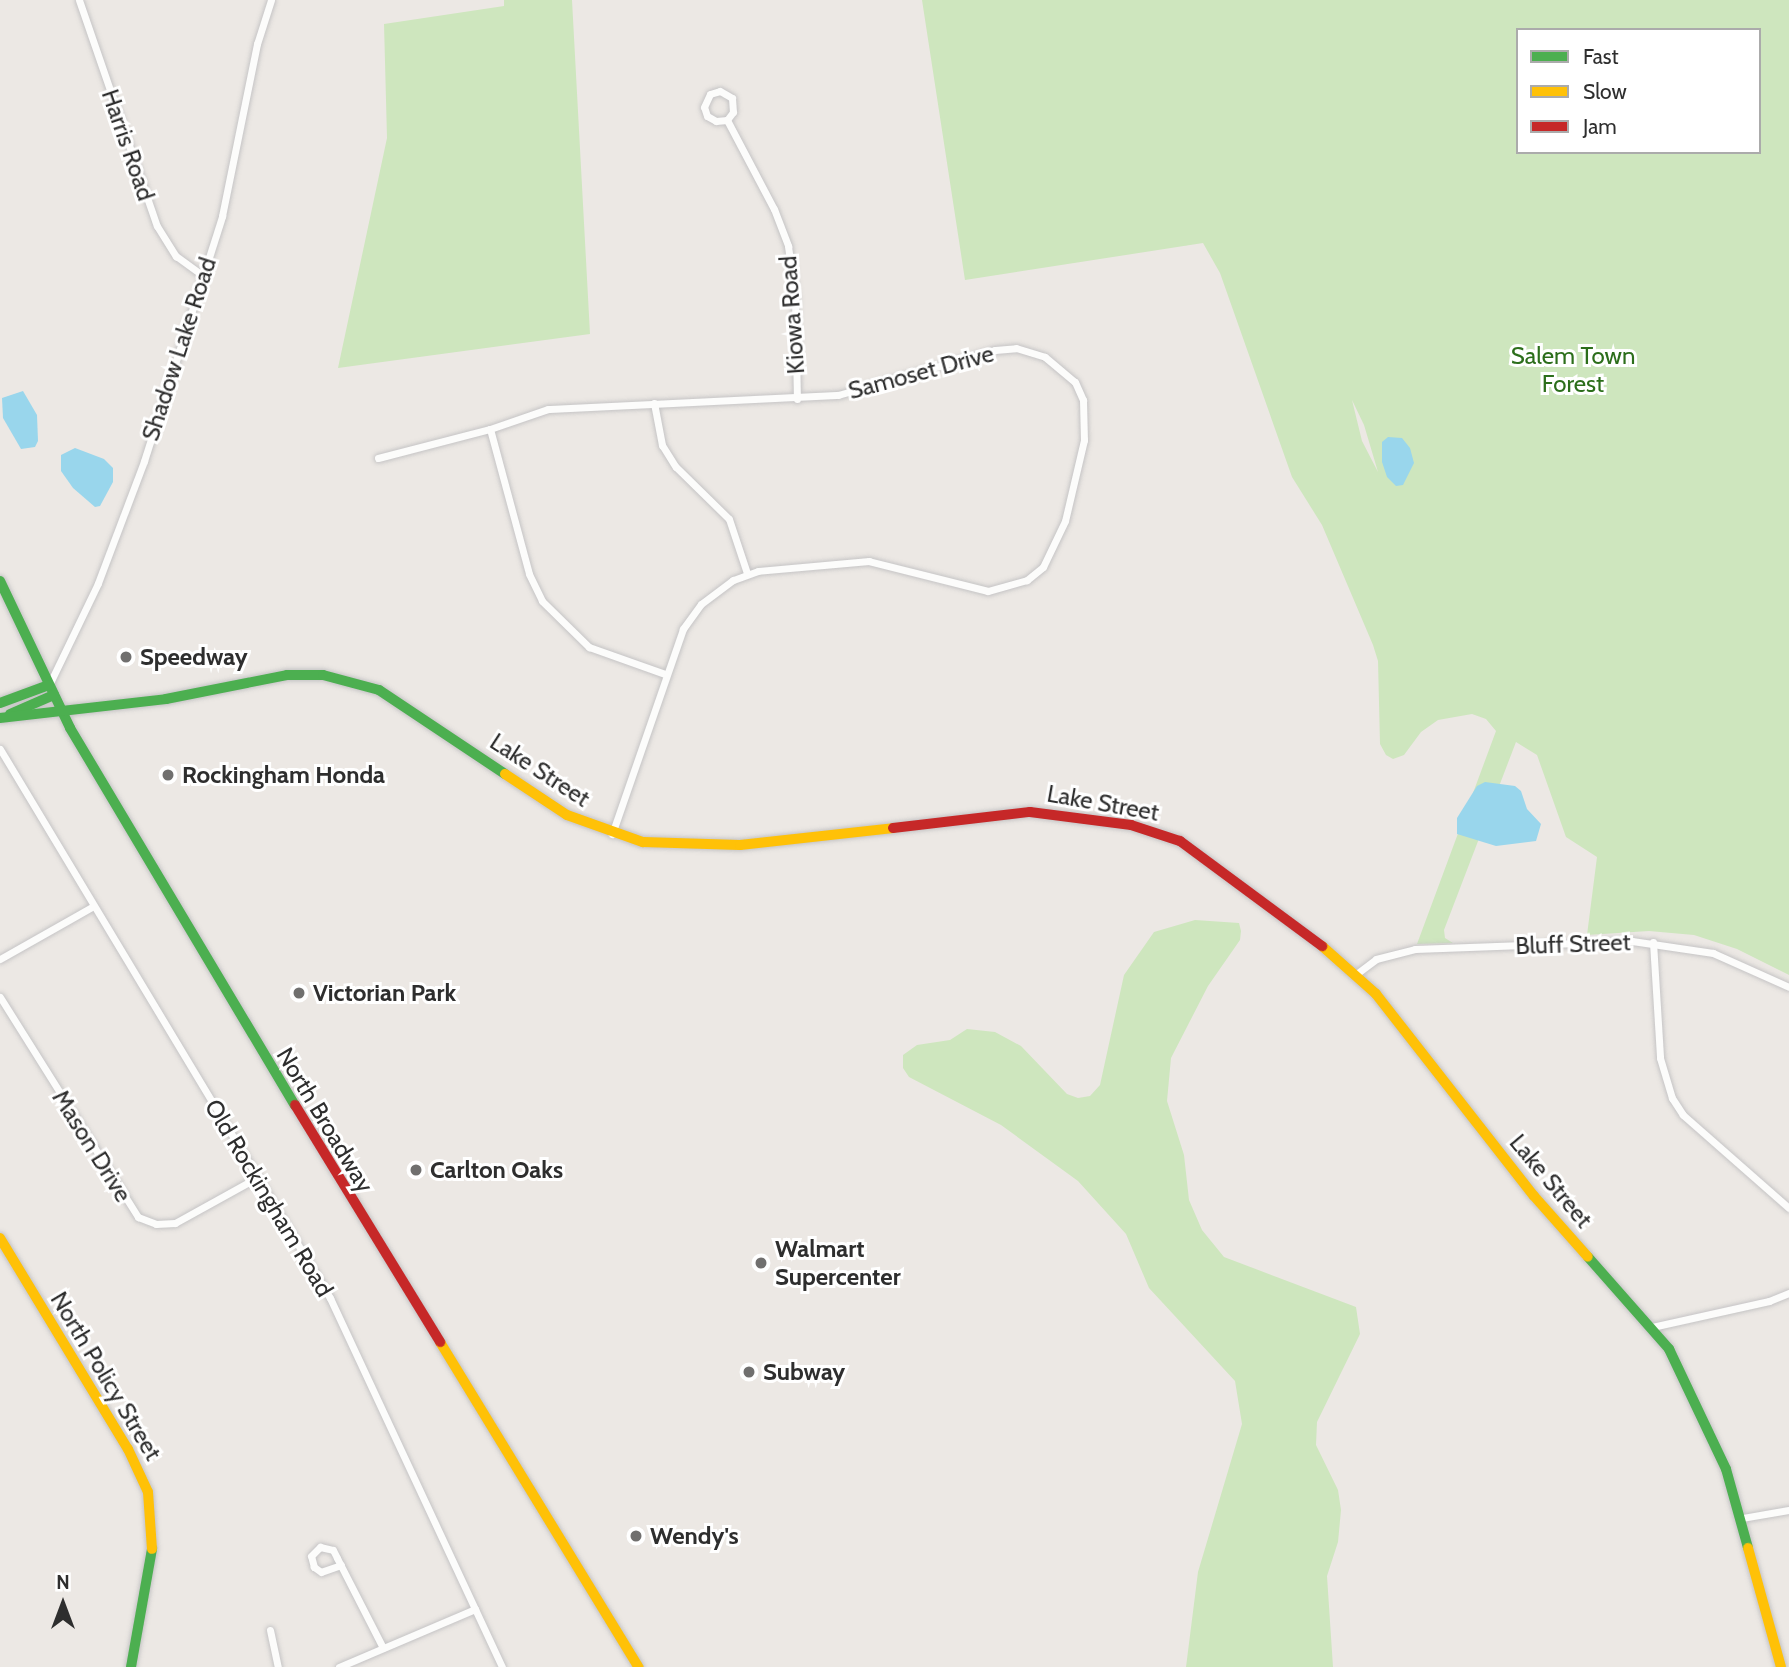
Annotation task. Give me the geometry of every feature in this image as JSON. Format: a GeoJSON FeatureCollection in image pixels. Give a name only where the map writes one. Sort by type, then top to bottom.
{"type":"FeatureCollection","features":[{"type":"Feature","properties":{"kind":"street","name":"Harris Road"},"geometry":{"type":"LineString","coordinates":[[79,0],[157,226],[176,256],[201,274]]}},
{"type":"Feature","properties":{"kind":"street","name":"Shadow Lake Road"},"geometry":{"type":"LineString","coordinates":[[49,685],[98,583],[130,502],[232,175],[248,84],[271,0]]}},
{"type":"Feature","properties":{"kind":"street","name":"Kiowa Road"},"geometry":{"type":"LineString","coordinates":[[719,91],[732,98],[733,112],[727,120],[716,121],[705,112],[710,94],[719,91]]}},
{"type":"Feature","properties":{"kind":"street","name":"Kiowa Road"},"geometry":{"type":"LineString","coordinates":[[727,120],[774,209],[788,246],[795,297],[797,399]]}},
{"type":"Feature","properties":{"kind":"street","name":"Samoset Drive"},"geometry":{"type":"LineString","coordinates":[[378,458],[490,429],[548,409],[797,399],[863,390],[995,350],[1016,348],[1045,357],[1062,368],[1083,400],[1084,440],[1065,521],[1043,567],[1027,580],[1000,590],[968,589],[869,561],[747,573]]}},
{"type":"Feature","properties":{"kind":"street"},"geometry":{"type":"LineString","coordinates":[[612,834],[665,674],[694,612],[747,573],[729,519],[676,467],[662,445],[653,403]]}},
{"type":"Feature","properties":{"kind":"street"},"geometry":{"type":"LineString","coordinates":[[490,429],[529,574],[542,601],[589,647],[665,674]]}},
{"type":"Feature","properties":{"kind":"street","name":"North Broadway"},"geometry":{"type":"LineString","coordinates":[[0,581],[62,711],[299,1117],[638,1667]]}},
{"type":"Feature","properties":{"kind":"street","name":"Lake Street"},"geometry":{"type":"LineString","coordinates":[[0,718],[166,699],[287,675],[342,678],[394,698],[555,807],[612,834],[664,845],[731,845],[1030,812],[1131,825],[1180,841],[1206,856],[1355,975],[1396,1017],[1534,1196],[1653,1327],[1698,1403],[1742,1518],[1781,1667]]}},
{"type":"Feature","properties":{"kind":"street"},"geometry":{"type":"LineString","coordinates":[[0,703],[49,685]]}},
{"type":"Feature","properties":{"kind":"street"},"geometry":{"type":"LineString","coordinates":[[0,718],[54,695]]}},
{"type":"Feature","properties":{"kind":"street","name":"Old Rockingham Road"},"geometry":{"type":"LineString","coordinates":[[0,749],[92,907],[258,1177],[342,1321],[502,1667]]}},
{"type":"Feature","properties":{"kind":"street"},"geometry":{"type":"LineString","coordinates":[[0,959],[92,907]]}},
{"type":"Feature","properties":{"kind":"street"},"geometry":{"type":"LineString","coordinates":[[1653,942],[1660,1059],[1672,1098],[1683,1115],[1789,1209]]}},
{"type":"Feature","properties":{"kind":"street","name":"Bluff Street"},"geometry":{"type":"LineString","coordinates":[[1355,975],[1376,958],[1415,949],[1653,942],[1713,953],[1789,987]]}},
{"type":"Feature","properties":{"kind":"street","name":"Mason Drive"},"geometry":{"type":"LineString","coordinates":[[0,997],[138,1216],[156,1224],[175,1223],[258,1177]]}},
{"type":"Feature","properties":{"kind":"street","name":"North Policy Street"},"geometry":{"type":"LineString","coordinates":[[0,1238],[128,1449],[148,1492],[153,1521],[151,1567],[131,1667]]}},
{"type":"Feature","properties":{"kind":"street"},"geometry":{"type":"LineString","coordinates":[[1653,1327],[1769,1301],[1789,1293]]}},
{"type":"Feature","properties":{"kind":"street"},"geometry":{"type":"LineString","coordinates":[[1742,1518],[1789,1510]]}},
{"type":"Feature","properties":{"kind":"street"},"geometry":{"type":"LineString","coordinates":[[341,1565],[383,1648]]}},
{"type":"Feature","properties":{"kind":"street"},"geometry":{"type":"LineString","coordinates":[[339,1667],[475,1609]]}},
{"type":"Feature","properties":{"kind":"street"},"geometry":{"type":"LineString","coordinates":[[270,1630],[278,1667]]}},
{"type":"Feature","properties":{"kind":"green space"},"geometry":{"type":"Polygon","coordinates":[[[504,0],[572,0],[590,334],[338,368],[387,138],[384,24],[504,6],[504,0]]]}},
{"type":"Feature","properties":{"kind":"green space","name":"Salem Town Forest"},"geometry":{"type":"Polygon","coordinates":[[[922,0],[1789,0],[1789,975],[1737,949],[1694,935],[1649,931],[1587,935],[1597,857],[1566,837],[1537,755],[1516,742],[1444,930],[1445,938],[1453,943],[1417,944],[1496,731],[1486,719],[1472,714],[1438,720],[1421,732],[1404,755],[1393,759],[1386,755],[1380,744],[1378,661],[1373,645],[1322,525],[1292,477],[1220,273],[1203,243],[965,280],[922,0]],[[1352,400],[1362,441],[1378,472],[1364,425],[1352,400]]]}},
{"type":"Feature","properties":{"kind":"green space"},"geometry":{"type":"Polygon","coordinates":[[[1195,920],[1239,923],[1241,931],[1240,940],[1208,986],[1171,1058],[1167,1101],[1184,1155],[1189,1200],[1202,1230],[1224,1257],[1356,1307],[1360,1334],[1317,1422],[1316,1445],[1338,1490],[1341,1510],[1338,1542],[1327,1576],[1333,1667],[1186,1667],[1198,1572],[1242,1424],[1235,1381],[1149,1288],[1126,1234],[1078,1181],[1001,1125],[909,1077],[903,1068],[903,1055],[917,1045],[950,1040],[967,1029],[995,1032],[1021,1046],[1067,1094],[1078,1098],[1090,1096],[1100,1085],[1124,975],[1154,932],[1195,920]]]}},
{"type":"Feature","properties":{"kind":"water"},"geometry":{"type":"Polygon","coordinates":[[[23,391],[37,415],[38,441],[35,447],[21,449],[3,418],[2,398],[23,391]]]}},
{"type":"Feature","properties":{"kind":"water"},"geometry":{"type":"Polygon","coordinates":[[[1388,437],[1402,438],[1410,448],[1414,463],[1403,485],[1396,486],[1387,477],[1382,462],[1382,442],[1388,437]]]}},
{"type":"Feature","properties":{"kind":"water"},"geometry":{"type":"Polygon","coordinates":[[[75,448],[104,459],[113,468],[113,482],[100,506],[95,507],[73,488],[61,471],[61,455],[75,448]]]}},
{"type":"Feature","properties":{"kind":"water"},"geometry":{"type":"Polygon","coordinates":[[[1485,782],[1515,786],[1521,791],[1527,809],[1541,824],[1536,841],[1496,846],[1457,834],[1457,818],[1477,786],[1485,782]]]}},
{"type":"Feature","properties":{"kind":"traffic: fast"},"geometry":{"type":"LineString","coordinates":[[0,581],[70,728],[295,1105]]}},
{"type":"Feature","properties":{"kind":"traffic: fast"},"geometry":{"type":"LineString","coordinates":[[0,718],[166,699],[287,675],[323,675],[379,690],[505,774]]}},
{"type":"Feature","properties":{"kind":"traffic: fast"},"geometry":{"type":"LineString","coordinates":[[0,703],[49,685]]}},
{"type":"Feature","properties":{"kind":"traffic: fast"},"geometry":{"type":"LineString","coordinates":[[10,714],[54,695]]}},
{"type":"Feature","properties":{"kind":"traffic: fast"},"geometry":{"type":"LineString","coordinates":[[1588,1257],[1669,1349],[1726,1469],[1748,1548]]}},
{"type":"Feature","properties":{"kind":"traffic: fast"},"geometry":{"type":"LineString","coordinates":[[131,1667],[152,1549]]}},
{"type":"Feature","properties":{"kind":"traffic: slow"},"geometry":{"type":"LineString","coordinates":[[505,774],[567,815],[643,842],[740,845],[893,828]]}},
{"type":"Feature","properties":{"kind":"traffic: slow"},"geometry":{"type":"LineString","coordinates":[[1322,946],[1376,994],[1534,1196],[1588,1257]]}},
{"type":"Feature","properties":{"kind":"traffic: slow"},"geometry":{"type":"LineString","coordinates":[[0,1238],[128,1449],[148,1492],[152,1549]]}},
{"type":"Feature","properties":{"kind":"traffic: slow"},"geometry":{"type":"LineString","coordinates":[[440,1342],[638,1667]]}},
{"type":"Feature","properties":{"kind":"traffic: slow"},"geometry":{"type":"LineString","coordinates":[[1748,1548],[1781,1667]]}},
{"type":"Feature","properties":{"kind":"traffic: jam"},"geometry":{"type":"LineString","coordinates":[[893,828],[1030,812],[1131,825],[1180,841],[1322,946]]}},
{"type":"Feature","properties":{"kind":"traffic: jam"},"geometry":{"type":"LineString","coordinates":[[295,1105],[440,1342]]}},
{"type":"Feature","properties":{"kind":"place","name":"Speedway"},"geometry":{"type":"Point","coordinates":[126,657]}},
{"type":"Feature","properties":{"kind":"place","name":"Rockingham Honda"},"geometry":{"type":"Point","coordinates":[168,775]}},
{"type":"Feature","properties":{"kind":"place","name":"Victorian Park"},"geometry":{"type":"Point","coordinates":[299,993]}},
{"type":"Feature","properties":{"kind":"place","name":"Carlton Oaks"},"geometry":{"type":"Point","coordinates":[416,1170]}},
{"type":"Feature","properties":{"kind":"place","name":"Walmart Supercenter"},"geometry":{"type":"Point","coordinates":[761,1263]}},
{"type":"Feature","properties":{"kind":"place","name":"Subway"},"geometry":{"type":"Point","coordinates":[749,1372]}},
{"type":"Feature","properties":{"kind":"place","name":"Wendy's"},"geometry":{"type":"Point","coordinates":[636,1536]}}]}
